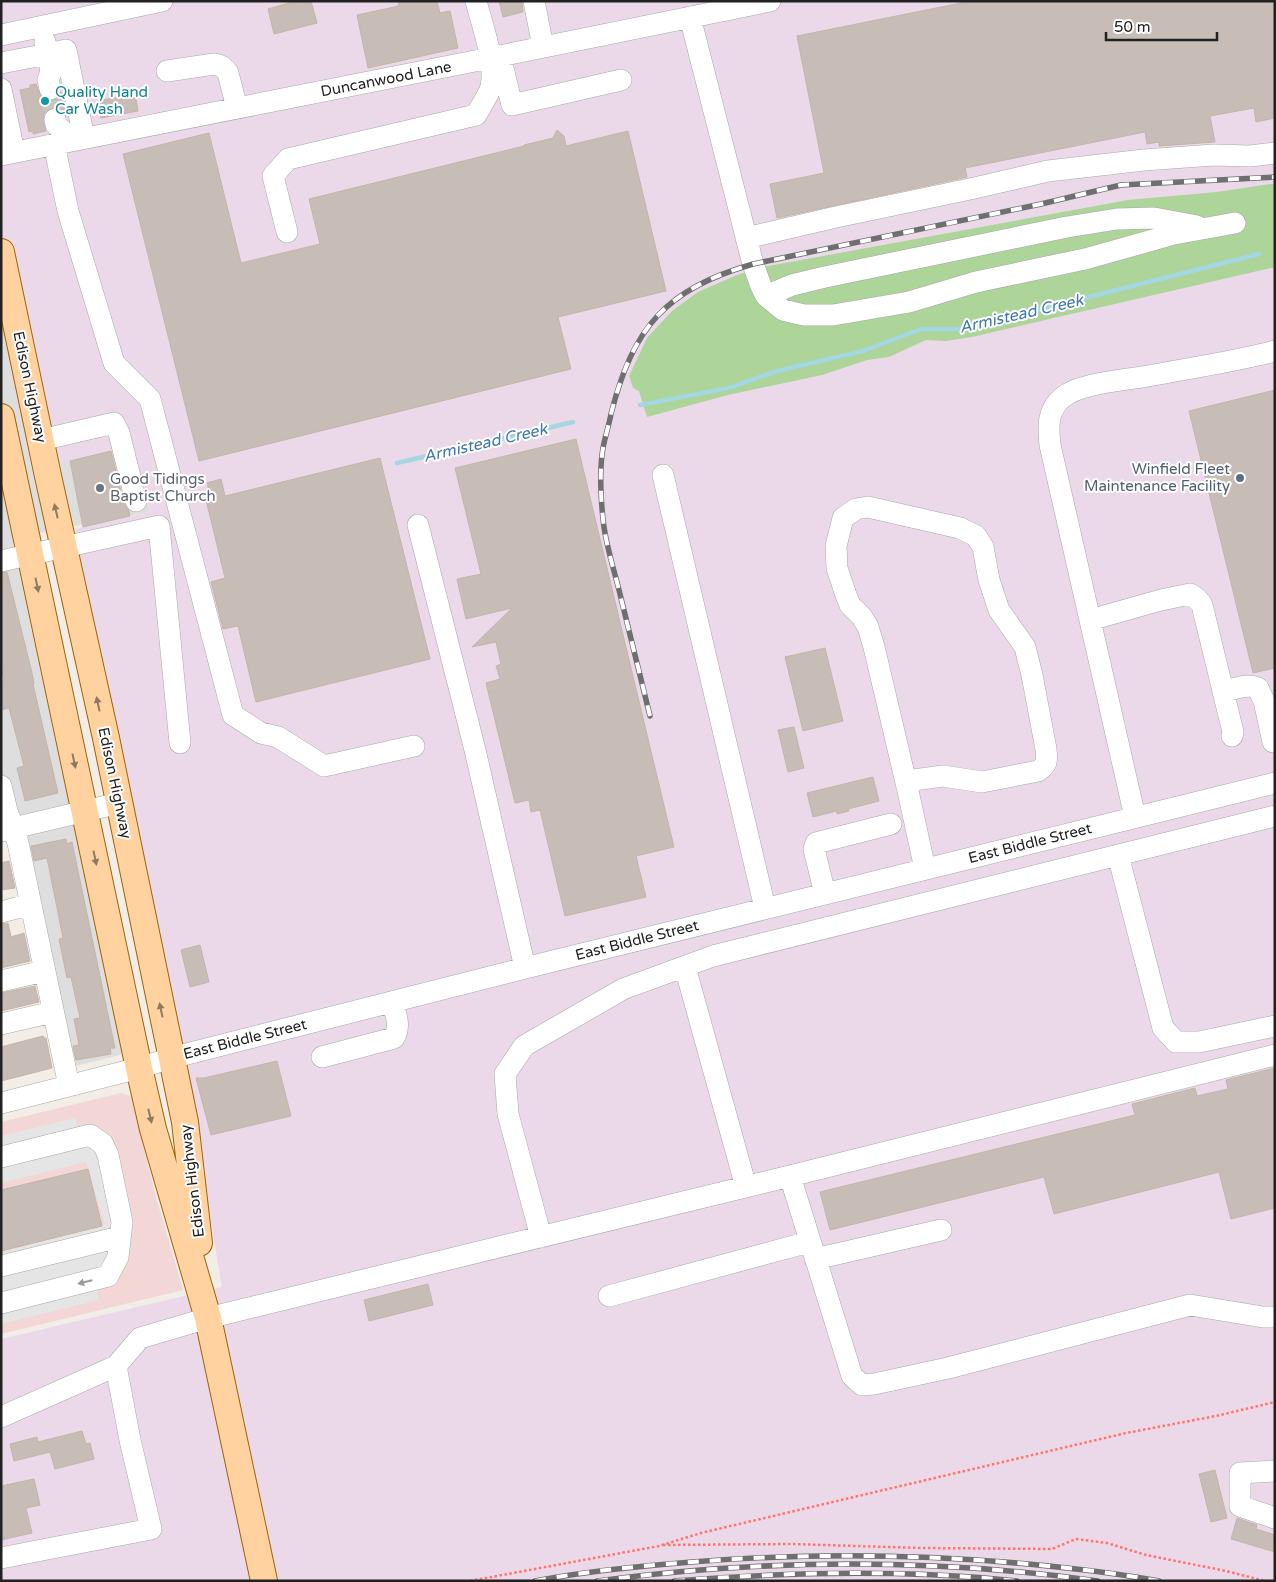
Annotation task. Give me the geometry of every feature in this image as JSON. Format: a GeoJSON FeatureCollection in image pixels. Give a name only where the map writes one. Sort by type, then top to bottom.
{"type":"FeatureCollection","features":[{"type":"Feature","properties":{"kind":"main road","name":"Edison Highway"},"geometry":{"type":"LineString","coordinates":[[1,252],[5,290],[65,546],[185,1122],[208,1318]]}},
{"type":"Feature","properties":{"kind":"main road","name":"Edison Highway"},"geometry":{"type":"LineString","coordinates":[[1,417],[139,1068],[153,1129],[208,1318],[264,1581]]}},
{"type":"Feature","properties":{"kind":"street"},"geometry":{"type":"LineString","coordinates":[[1,35],[42,26],[94,8],[162,1]]}},
{"type":"Feature","properties":{"kind":"street"},"geometry":{"type":"LineString","coordinates":[[476,1],[512,105],[622,80]]}},
{"type":"Feature","properties":{"kind":"street"},"geometry":{"type":"LineString","coordinates":[[534,1],[543,47]]}},
{"type":"Feature","properties":{"kind":"street","name":"Duncanwood Lane"},"geometry":{"type":"LineString","coordinates":[[8,153],[64,132],[237,108],[770,1]]}},
{"type":"Feature","properties":{"kind":"street"},"geometry":{"type":"LineString","coordinates":[[690,17],[755,269],[766,296],[783,310],[804,315],[833,315],[909,302],[976,282],[1085,259],[1174,234],[1235,223]]}},
{"type":"Feature","properties":{"kind":"street"},"geometry":{"type":"LineString","coordinates":[[42,26],[52,75]]}},
{"type":"Feature","properties":{"kind":"street"},"geometry":{"type":"LineString","coordinates":[[52,75],[66,50],[64,132],[68,211],[114,363],[150,399],[233,715],[261,733],[278,737],[324,766],[414,746]]}},
{"type":"Feature","properties":{"kind":"street"},"geometry":{"type":"LineString","coordinates":[[287,232],[273,176],[288,159],[476,115],[490,89],[495,57]]}},
{"type":"Feature","properties":{"kind":"street"},"geometry":{"type":"LineString","coordinates":[[1,63],[52,75]]}},
{"type":"Feature","properties":{"kind":"street"},"geometry":{"type":"LineString","coordinates":[[167,71],[214,64],[220,65],[228,73],[237,108]]}},
{"type":"Feature","properties":{"kind":"street"},"geometry":{"type":"LineString","coordinates":[[1,89],[8,153]]}},
{"type":"Feature","properties":{"kind":"street"},"geometry":{"type":"LineString","coordinates":[[746,238],[836,217],[970,190],[1048,170],[1153,159],[1214,155],[1250,156],[1275,152]]}},
{"type":"Feature","properties":{"kind":"street"},"geometry":{"type":"LineString","coordinates":[[766,296],[792,286],[825,277],[1067,227],[1117,219],[1154,218],[1207,227]]}},
{"type":"Feature","properties":{"kind":"street"},"geometry":{"type":"LineString","coordinates":[[1135,817],[1050,445],[1048,427],[1052,412],[1057,403],[1074,390],[1275,351]]}},
{"type":"Feature","properties":{"kind":"street"},"geometry":{"type":"LineString","coordinates":[[41,440],[114,423],[119,433],[136,501]]}},
{"type":"Feature","properties":{"kind":"street"},"geometry":{"type":"LineString","coordinates":[[663,475],[765,908]]}},
{"type":"Feature","properties":{"kind":"street"},"geometry":{"type":"LineString","coordinates":[[906,781],[943,776],[982,782],[1038,771],[1044,767],[1047,760],[1046,749],[1025,647],[999,610],[989,580],[983,547],[976,536],[960,528],[868,506],[856,509],[843,518],[836,546],[837,568],[850,605],[868,626],[906,781],[925,869]]}},
{"type":"Feature","properties":{"kind":"street"},"geometry":{"type":"LineString","coordinates":[[418,524],[475,750],[525,968]]}},
{"type":"Feature","properties":{"kind":"street"},"geometry":{"type":"LineString","coordinates":[[1,561],[159,526],[180,743]]}},
{"type":"Feature","properties":{"kind":"street"},"geometry":{"type":"LineString","coordinates":[[1090,620],[1190,594],[1199,600],[1202,605],[1232,736]]}},
{"type":"Feature","properties":{"kind":"street"},"geometry":{"type":"LineString","coordinates":[[1223,692],[1242,687],[1253,686],[1258,688],[1270,707],[1274,745]]}},
{"type":"Feature","properties":{"kind":"street","name":"East Biddle Street"},"geometry":{"type":"LineString","coordinates":[[1,1103],[525,968],[1275,783]]}},
{"type":"Feature","properties":{"kind":"street"},"geometry":{"type":"LineString","coordinates":[[1,786],[7,830],[18,843],[69,1086]]}},
{"type":"Feature","properties":{"kind":"street"},"geometry":{"type":"LineString","coordinates":[[7,830],[119,803]]}},
{"type":"Feature","properties":{"kind":"street"},"geometry":{"type":"LineString","coordinates":[[541,1237],[508,1114],[505,1074],[524,1046],[623,990],[713,956],[1275,816]]}},
{"type":"Feature","properties":{"kind":"street"},"geometry":{"type":"LineString","coordinates":[[826,894],[814,849],[816,843],[891,824]]}},
{"type":"Feature","properties":{"kind":"street"},"geometry":{"type":"LineString","coordinates":[[1118,855],[1163,1028],[1176,1042],[1199,1042],[1275,1026]]}},
{"type":"Feature","properties":{"kind":"street"},"geometry":{"type":"LineString","coordinates":[[1,912],[31,904]]}},
{"type":"Feature","properties":{"kind":"street"},"geometry":{"type":"LineString","coordinates":[[685,967],[746,1187]]}},
{"type":"Feature","properties":{"kind":"street"},"geometry":{"type":"LineString","coordinates":[[1,980],[44,971]]}},
{"type":"Feature","properties":{"kind":"street"},"geometry":{"type":"LineString","coordinates":[[322,1057],[394,1038],[398,1022],[392,1002]]}},
{"type":"Feature","properties":{"kind":"street"},"geometry":{"type":"LineString","coordinates":[[1,1024],[53,1012]]}},
{"type":"Feature","properties":{"kind":"street"},"geometry":{"type":"LineString","coordinates":[[1,1417],[116,1366],[140,1338],[208,1318],[746,1187],[1275,1055]]}},
{"type":"Feature","properties":{"kind":"street"},"geometry":{"type":"LineString","coordinates":[[1,1157],[90,1135],[104,1144],[122,1222],[118,1258],[108,1276],[1,1303]]}},
{"type":"Feature","properties":{"kind":"street"},"geometry":{"type":"LineString","coordinates":[[790,1176],[852,1376],[862,1385],[948,1368],[1190,1304],[1275,1318]]}},
{"type":"Feature","properties":{"kind":"street"},"geometry":{"type":"LineString","coordinates":[[609,1296],[812,1251],[941,1230]]}},
{"type":"Feature","properties":{"kind":"street"},"geometry":{"type":"LineString","coordinates":[[1,1266],[120,1237]]}},
{"type":"Feature","properties":{"kind":"street"},"geometry":{"type":"LineString","coordinates":[[1,1558],[151,1529],[130,1440],[116,1366]]}},
{"type":"Feature","properties":{"kind":"street"},"geometry":{"type":"LineString","coordinates":[[1275,1471],[1240,1473],[1240,1506],[1275,1518]]}},
{"type":"Feature","properties":{"kind":"path"},"geometry":{"type":"LineString","coordinates":[[470,1581],[659,1546],[710,1531],[1126,1434],[1275,1402]]}},
{"type":"Feature","properties":{"kind":"path"},"geometry":{"type":"LineString","coordinates":[[659,1546],[792,1544],[1052,1549],[1076,1539],[1107,1543],[1146,1555],[1265,1581]]}},
{"type":"Feature","properties":{"kind":"shaded area"},"geometry":{"type":"Polygon","coordinates":[[[1,1],[1275,1],[1275,1581],[1,1581],[1,1339],[222,1287],[183,1058],[75,529],[149,512],[134,446],[32,470],[1,327],[1,1]]]}},
{"type":"Feature","properties":{"kind":"shaded area"},"geometry":{"type":"Polygon","coordinates":[[[1,326],[134,446],[149,512],[12,538],[122,1051],[120,1055],[68,1068],[1,811],[1,326]]]}},
{"type":"Feature","properties":{"kind":"shaded area"},"geometry":{"type":"Polygon","coordinates":[[[121,1093],[131,1096],[156,1197],[183,1290],[1,1334],[1,1122],[121,1093]]]}},
{"type":"Feature","properties":{"kind":"shaded area"},"geometry":{"type":"Polygon","coordinates":[[[75,1118],[78,1129],[92,1127],[104,1131],[114,1141],[133,1218],[115,1282],[97,1286],[99,1300],[1,1324],[1,1252],[105,1225],[86,1162],[1,1183],[1,1136],[75,1118]]]}},
{"type":"Feature","properties":{"kind":"green space"},"geometry":{"type":"Polygon","coordinates":[[[1275,184],[1275,267],[972,337],[946,341],[926,340],[889,357],[867,360],[822,375],[728,395],[647,417],[639,391],[633,388],[629,376],[647,338],[672,311],[698,292],[737,275],[763,267],[1128,200],[1217,192],[1275,184]]]}},
{"type":"Feature","properties":{"kind":"building"},"geometry":{"type":"Polygon","coordinates":[[[296,1],[311,1],[317,23],[274,34],[268,9],[296,1]]]}},
{"type":"Feature","properties":{"kind":"building"},"geometry":{"type":"Polygon","coordinates":[[[398,1],[437,1],[440,13],[450,11],[458,48],[368,68],[357,15],[399,6],[398,1]]]}},
{"type":"Feature","properties":{"kind":"building"},"geometry":{"type":"Polygon","coordinates":[[[499,1],[522,1],[523,12],[503,17],[499,1]]]}},
{"type":"Feature","properties":{"kind":"building"},"geometry":{"type":"Polygon","coordinates":[[[971,1],[1275,1],[1275,118],[1256,122],[1254,108],[1210,116],[1215,142],[1159,146],[1159,142],[1147,144],[1145,132],[965,168],[967,177],[777,218],[770,184],[824,173],[797,36],[971,1]]]}},
{"type":"Feature","properties":{"kind":"building"},"geometry":{"type":"Polygon","coordinates":[[[36,84],[41,97],[46,101],[53,101],[59,98],[62,92],[67,115],[59,107],[47,109],[43,121],[46,131],[33,134],[33,131],[29,132],[20,90],[30,88],[30,85],[36,84]]]}},
{"type":"Feature","properties":{"kind":"building"},"geometry":{"type":"Polygon","coordinates":[[[135,94],[138,111],[101,118],[98,101],[135,94]]]}},
{"type":"Feature","properties":{"kind":"building"},"geometry":{"type":"Polygon","coordinates":[[[557,130],[564,136],[566,146],[628,131],[666,291],[558,317],[571,369],[199,461],[123,154],[209,133],[241,263],[320,244],[309,199],[553,138],[557,130]]]}},
{"type":"Feature","properties":{"kind":"building","name":"Winfield Fleet Maintenance Facility"},"geometry":{"type":"Polygon","coordinates":[[[1275,390],[1275,668],[1253,673],[1189,411],[1275,390]]]}},
{"type":"Feature","properties":{"kind":"building"},"geometry":{"type":"Polygon","coordinates":[[[576,439],[674,847],[636,856],[646,897],[565,916],[540,810],[531,812],[529,800],[515,803],[486,683],[500,679],[496,666],[501,664],[496,642],[472,647],[512,608],[466,619],[457,579],[481,574],[455,468],[576,439]]]}},
{"type":"Feature","properties":{"kind":"building","name":"Good Tidings Baptist Church"},"geometry":{"type":"Polygon","coordinates":[[[111,451],[124,504],[130,516],[83,527],[70,461],[111,451]]]}},
{"type":"Feature","properties":{"kind":"building"},"geometry":{"type":"Polygon","coordinates":[[[380,458],[430,659],[256,702],[238,626],[223,629],[211,582],[225,578],[206,500],[211,499],[207,483],[221,479],[225,496],[380,458]]]}},
{"type":"Feature","properties":{"kind":"building"},"geometry":{"type":"Polygon","coordinates":[[[7,572],[32,673],[58,793],[25,801],[17,768],[24,766],[9,708],[1,710],[1,681],[4,680],[1,667],[1,573],[7,572]]]}},
{"type":"Feature","properties":{"kind":"building"},"geometry":{"type":"Polygon","coordinates":[[[825,648],[843,721],[803,731],[785,657],[825,648]]]}},
{"type":"Feature","properties":{"kind":"building"},"geometry":{"type":"Polygon","coordinates":[[[794,727],[804,768],[788,772],[778,730],[794,727]]]}},
{"type":"Feature","properties":{"kind":"building"},"geometry":{"type":"Polygon","coordinates":[[[873,777],[879,801],[848,809],[849,811],[837,814],[837,811],[813,817],[807,793],[873,777]]]}},
{"type":"Feature","properties":{"kind":"building"},"geometry":{"type":"Polygon","coordinates":[[[66,839],[67,844],[72,842],[115,1048],[110,1048],[111,1054],[76,1060],[73,1046],[79,1045],[74,1019],[80,1018],[71,977],[67,978],[59,939],[63,938],[47,858],[34,861],[31,846],[66,839]]]}},
{"type":"Feature","properties":{"kind":"building"},"geometry":{"type":"Polygon","coordinates":[[[9,861],[15,888],[1,890],[1,863],[9,861]]]}},
{"type":"Feature","properties":{"kind":"building"},"geometry":{"type":"Polygon","coordinates":[[[8,923],[11,937],[24,933],[30,961],[1,968],[1,924],[8,923]]]}},
{"type":"Feature","properties":{"kind":"building"},"geometry":{"type":"Polygon","coordinates":[[[200,945],[209,982],[190,987],[181,950],[200,945]]]}},
{"type":"Feature","properties":{"kind":"building"},"geometry":{"type":"Polygon","coordinates":[[[35,986],[39,1002],[1,1011],[1,993],[35,986]]]}},
{"type":"Feature","properties":{"kind":"building"},"geometry":{"type":"Polygon","coordinates":[[[43,1036],[46,1038],[52,1068],[1,1081],[1,1047],[43,1036]]]}},
{"type":"Feature","properties":{"kind":"building"},"geometry":{"type":"Polygon","coordinates":[[[277,1061],[291,1116],[211,1135],[196,1078],[204,1078],[277,1061]]]}},
{"type":"Feature","properties":{"kind":"building"},"geometry":{"type":"Polygon","coordinates":[[[1275,1068],[1275,1208],[1231,1219],[1219,1172],[1054,1214],[1044,1177],[830,1230],[820,1192],[1135,1115],[1132,1104],[1195,1088],[1197,1096],[1228,1089],[1226,1080],[1275,1068]]]}},
{"type":"Feature","properties":{"kind":"building"},"geometry":{"type":"Polygon","coordinates":[[[88,1169],[102,1226],[1,1251],[1,1190],[88,1169]]]}},
{"type":"Feature","properties":{"kind":"building"},"geometry":{"type":"Polygon","coordinates":[[[428,1284],[433,1305],[369,1321],[364,1300],[428,1284]]]}},
{"type":"Feature","properties":{"kind":"building"},"geometry":{"type":"Polygon","coordinates":[[[82,1431],[86,1444],[90,1443],[94,1459],[55,1469],[50,1452],[14,1461],[10,1444],[37,1437],[38,1442],[82,1431]]]}},
{"type":"Feature","properties":{"kind":"building"},"geometry":{"type":"Polygon","coordinates":[[[1215,1470],[1227,1518],[1211,1522],[1199,1474],[1215,1470]]]}},
{"type":"Feature","properties":{"kind":"building"},"geometry":{"type":"Polygon","coordinates":[[[34,1479],[40,1505],[26,1508],[32,1533],[1,1540],[1,1486],[34,1479]]]}},
{"type":"Feature","properties":{"kind":"building"},"geometry":{"type":"Polygon","coordinates":[[[1237,1518],[1257,1525],[1256,1529],[1275,1535],[1275,1552],[1231,1539],[1237,1518]]]}},
{"type":"Feature","properties":{"kind":"waterway","name":"Armistead Creek"},"geometry":{"type":"LineString","coordinates":[[640,405],[728,388],[777,371],[863,351],[921,329],[962,329],[1259,254]]}},
{"type":"Feature","properties":{"kind":"waterway","name":"Armistead Creek"},"geometry":{"type":"LineString","coordinates":[[397,463],[573,422]]}},
{"type":"Feature","properties":{"kind":"tunnel"},"geometry":{"type":"LineString","coordinates":[[50,89],[55,119]]}},
{"type":"Feature","properties":{"kind":"railway"},"geometry":{"type":"LineString","coordinates":[[650,716],[605,535],[601,498],[601,467],[603,448],[611,414],[630,357],[643,335],[658,316],[676,300],[697,286],[723,274],[753,264],[1041,204],[1121,185],[1275,177]]}},
{"type":"Feature","properties":{"kind":"railway"},"geometry":{"type":"LineString","coordinates":[[535,1581],[614,1569],[692,1562],[818,1556],[944,1558],[1028,1564],[1159,1581]]}},
{"type":"Feature","properties":{"kind":"railway"},"geometry":{"type":"LineString","coordinates":[[597,1581],[722,1568],[848,1564],[973,1568],[1036,1573],[1098,1581]]}},
{"type":"Feature","properties":{"kind":"railway"},"geometry":{"type":"LineString","coordinates":[[674,1581],[846,1573],[974,1577],[1017,1581]]}},
{"type":"Feature","properties":{"kind":"place","name":"Quality Hand Car Wash"},"geometry":{"type":"Point","coordinates":[45,101]}},
{"type":"Feature","properties":{"kind":"place","name":"Winfield Fleet Maintenance Facility"},"geometry":{"type":"Point","coordinates":[1240,478]}},
{"type":"Feature","properties":{"kind":"place","name":"Good Tidings Baptist Church"},"geometry":{"type":"Point","coordinates":[100,488]}}]}
